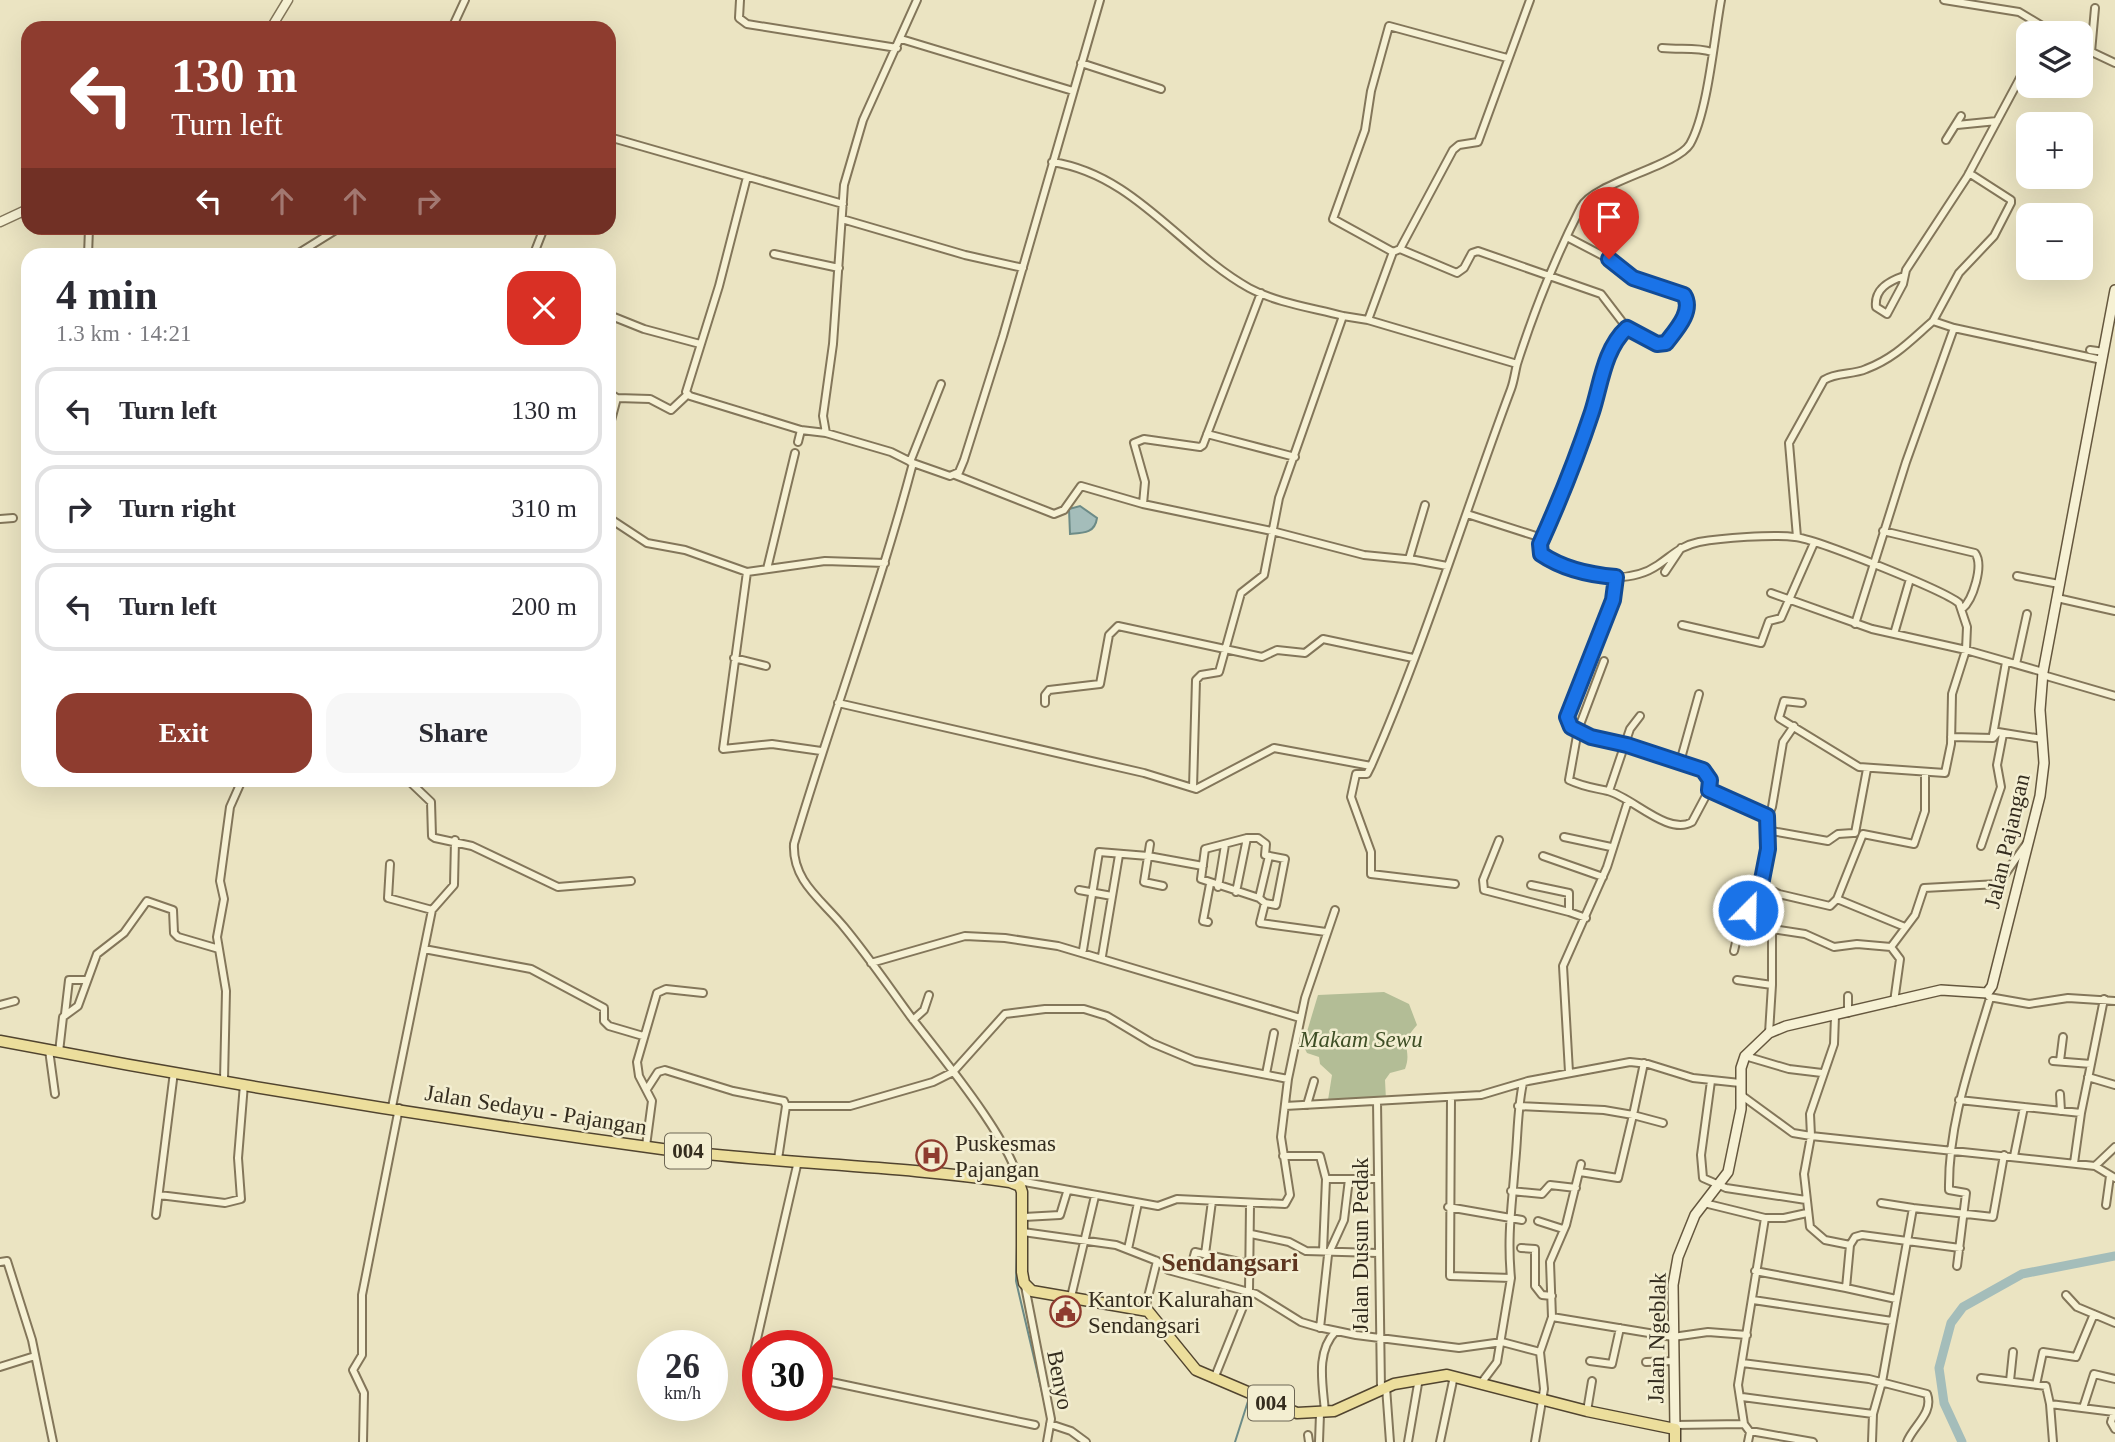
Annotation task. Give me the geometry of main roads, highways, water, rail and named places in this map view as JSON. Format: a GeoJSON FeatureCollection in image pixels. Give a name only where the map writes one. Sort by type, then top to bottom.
{"type":"FeatureCollection","features":[{"type":"Feature","properties":{"kind":"main road","name":"Jalan Pajangan"},"geometry":{"type":"LineString","coordinates":[[1740,1083],[1745,1056],[1769,1032],[1941,990],[1989,996],[2040,796],[2044,763],[2043,674],[2115,290]]}},
{"type":"Feature","properties":{"kind":"main road","name":"Jalan Sedayu - Pajangan"},"geometry":{"type":"LineString","coordinates":[[0,1041],[244,1084],[646,1146],[1019,1184],[1024,1217],[1024,1283],[1036,1292],[1145,1310],[1188,1363],[1214,1379],[1297,1413],[1323,1413],[1383,1388],[1419,1378],[1454,1376],[1587,1411],[1675,1427]]}},
{"type":"Feature","properties":{"kind":"main road","name":"Jalan Ngeblak"},"geometry":{"type":"LineString","coordinates":[[1675,1442],[1673,1337],[1676,1265],[1688,1229],[1720,1184],[1733,1157],[1741,1095],[1740,1083]]}},
{"type":"Feature","properties":{"kind":"water"},"geometry":{"type":"Polygon","coordinates":[[[1080,506],[1097,518],[1096,523],[1088,531],[1070,534],[1069,509],[1080,506]]]}},
{"type":"Feature","properties":{"kind":"waterway"},"geometry":{"type":"LineString","coordinates":[[1017,1246],[1016,1281],[1046,1409]]}},
{"type":"Feature","properties":{"kind":"waterway"},"geometry":{"type":"LineString","coordinates":[[1962,1442],[1944,1403],[1939,1368],[1951,1323],[1963,1307],[2022,1274],[2115,1256]]}},
{"type":"Feature","properties":{"kind":"waterway"},"geometry":{"type":"LineString","coordinates":[[1235,1442],[1249,1398]]}},
{"type":"Feature","properties":{"kind":"waterway"},"geometry":{"type":"LineString","coordinates":[[1044,1442],[1046,1431]]}},
{"type":"Feature","properties":{"kind":"place","name":"Puskesmas Pajangan"},"geometry":{"type":"Point","coordinates":[932,1156]}},
{"type":"Feature","properties":{"kind":"place","name":"Kantor Kalurahan Sendangsari"},"geometry":{"type":"Point","coordinates":[1065,1312]}},
{"type":"Feature","properties":{"kind":"district","name":"Sendangsari"},"geometry":{"type":"Point","coordinates":[1230,1262]}},
{"type":"Feature","properties":{"kind":"park label","name":"Makam Sewu"},"geometry":{"type":"Point","coordinates":[1361,1039]}}]}
